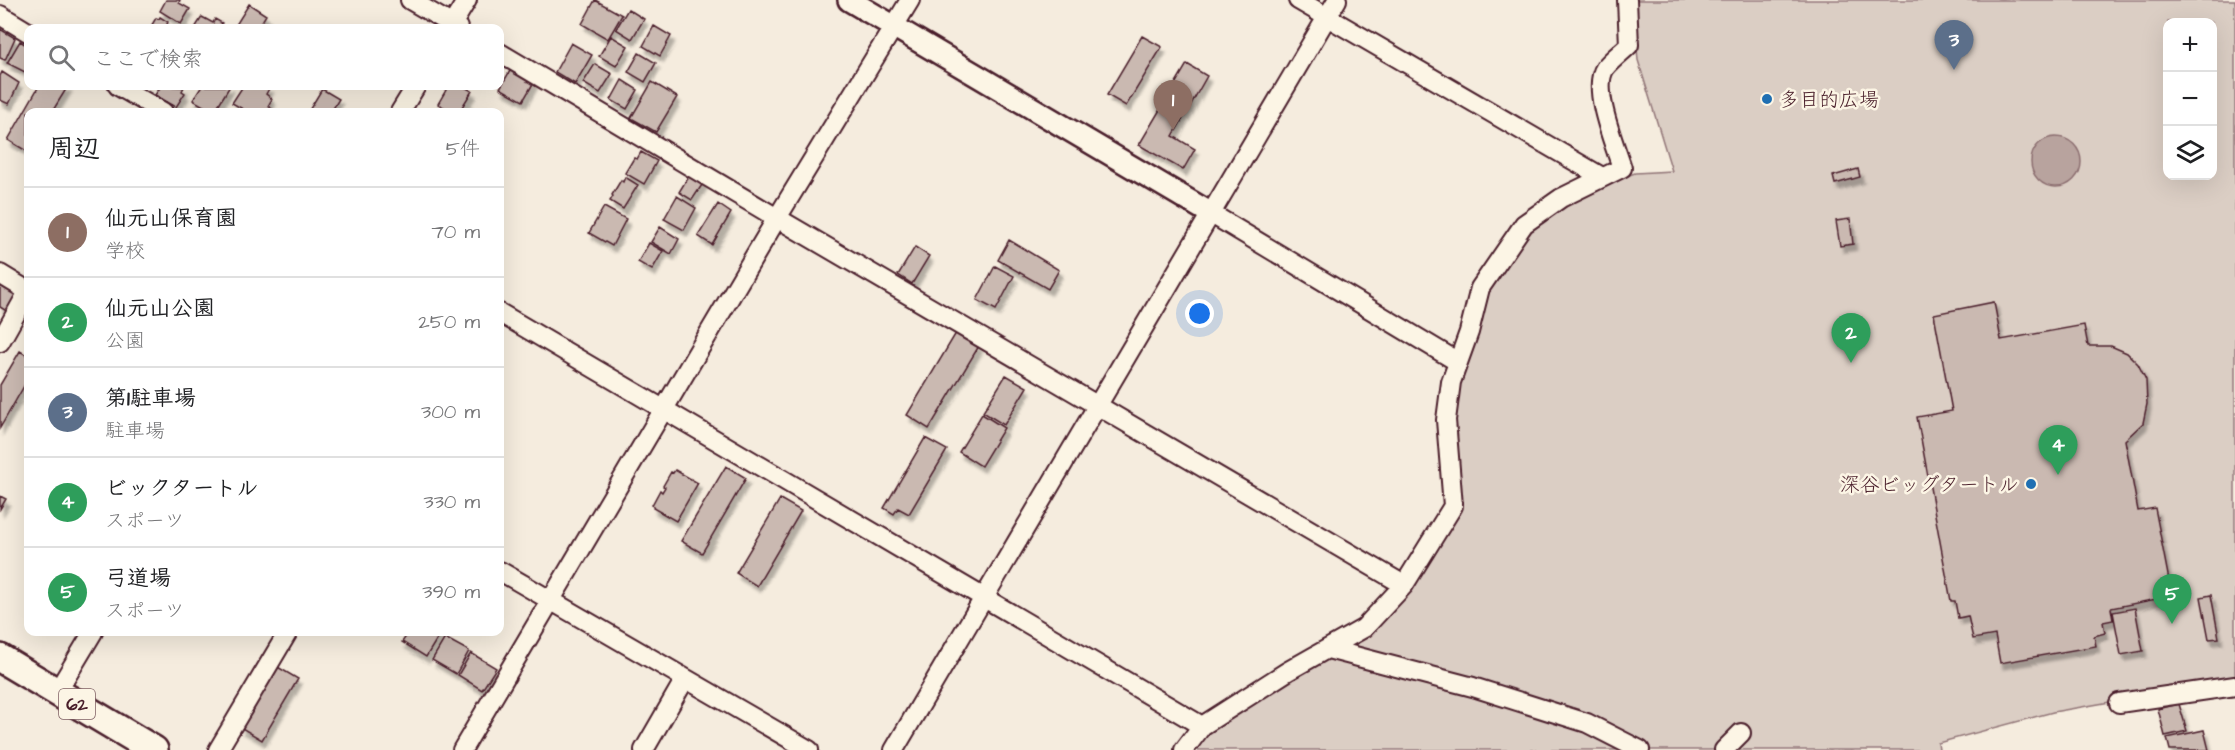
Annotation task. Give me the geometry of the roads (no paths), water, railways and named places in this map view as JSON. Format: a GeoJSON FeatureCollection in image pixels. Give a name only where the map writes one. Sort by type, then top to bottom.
{"type":"FeatureCollection","features":[{"type":"Feature","properties":{"kind":"main road","name":"62"},"geometry":{"type":"LineString","coordinates":[[0,658],[154,750]]}},
{"type":"Feature","properties":{"kind":"street"},"geometry":{"type":"LineString","coordinates":[[410,0],[448,24]]}},
{"type":"Feature","properties":{"kind":"street"},"geometry":{"type":"LineString","coordinates":[[455,24],[467,0]]}},
{"type":"Feature","properties":{"kind":"street"},"geometry":{"type":"LineString","coordinates":[[849,0],[1458,362]]}},
{"type":"Feature","properties":{"kind":"street"},"geometry":{"type":"LineString","coordinates":[[462,750],[777,218],[910,0]]}},
{"type":"Feature","properties":{"kind":"street"},"geometry":{"type":"LineString","coordinates":[[1298,0],[1602,177]]}},
{"type":"Feature","properties":{"kind":"street"},"geometry":{"type":"LineString","coordinates":[[894,750],[1337,0]]}},
{"type":"Feature","properties":{"kind":"street"},"geometry":{"type":"LineString","coordinates":[[1184,750],[1202,726],[1364,628],[1404,585],[1453,506],[1446,420],[1451,381],[1469,332],[1480,288],[1524,224],[1561,198],[1622,168],[1599,83],[1605,68],[1629,45],[1627,0]]}},
{"type":"Feature","properties":{"kind":"street"},"geometry":{"type":"LineString","coordinates":[[0,15],[24,30]]}},
{"type":"Feature","properties":{"kind":"street"},"geometry":{"type":"LineString","coordinates":[[504,55],[1404,585]]}},
{"type":"Feature","properties":{"kind":"street"},"geometry":{"type":"LineString","coordinates":[[125,90],[156,108]]}},
{"type":"Feature","properties":{"kind":"street"},"geometry":{"type":"LineString","coordinates":[[402,108],[414,90]]}},
{"type":"Feature","properties":{"kind":"street"},"geometry":{"type":"LineString","coordinates":[[0,274],[24,289]]}},
{"type":"Feature","properties":{"kind":"street"},"geometry":{"type":"LineString","coordinates":[[0,342],[24,299]]}},
{"type":"Feature","properties":{"kind":"street"},"geometry":{"type":"LineString","coordinates":[[504,315],[1202,726]]}},
{"type":"Feature","properties":{"kind":"street"},"geometry":{"type":"LineString","coordinates":[[504,573],[809,750]]}},
{"type":"Feature","properties":{"kind":"street"},"geometry":{"type":"LineString","coordinates":[[57,692],[91,636]]}},
{"type":"Feature","properties":{"kind":"street"},"geometry":{"type":"LineString","coordinates":[[219,750],[286,636]]}},
{"type":"Feature","properties":{"kind":"street"},"geometry":{"type":"LineString","coordinates":[[1328,649],[1473,687],[1587,723],[1640,750]]}},
{"type":"Feature","properties":{"kind":"street"},"geometry":{"type":"LineString","coordinates":[[644,750],[685,679]]}},
{"type":"Feature","properties":{"kind":"street"},"geometry":{"type":"LineString","coordinates":[[2119,704],[2235,686]]}},
{"type":"Feature","properties":{"kind":"street"},"geometry":{"type":"LineString","coordinates":[[1724,750],[1741,733]]}},
{"type":"Feature","properties":{"kind":"place","name":"第1駐車場"},"geometry":{"type":"Point","coordinates":[1954,70]}},
{"type":"Feature","properties":{"kind":"place","name":"多目的広場"},"geometry":{"type":"Point","coordinates":[1767,99]}},
{"type":"Feature","properties":{"kind":"place","name":"仙元山保育園"},"geometry":{"type":"Point","coordinates":[1173,130]}},
{"type":"Feature","properties":{"kind":"place","name":"仙元山公園"},"geometry":{"type":"Point","coordinates":[1851,363]}},
{"type":"Feature","properties":{"kind":"place","name":"ビックタートル"},"geometry":{"type":"Point","coordinates":[2058,475]}},
{"type":"Feature","properties":{"kind":"place","name":"深谷ビッグタートル"},"geometry":{"type":"Point","coordinates":[2031,484]}},
{"type":"Feature","properties":{"kind":"place","name":"弓道場"},"geometry":{"type":"Point","coordinates":[2172,624]}}]}
